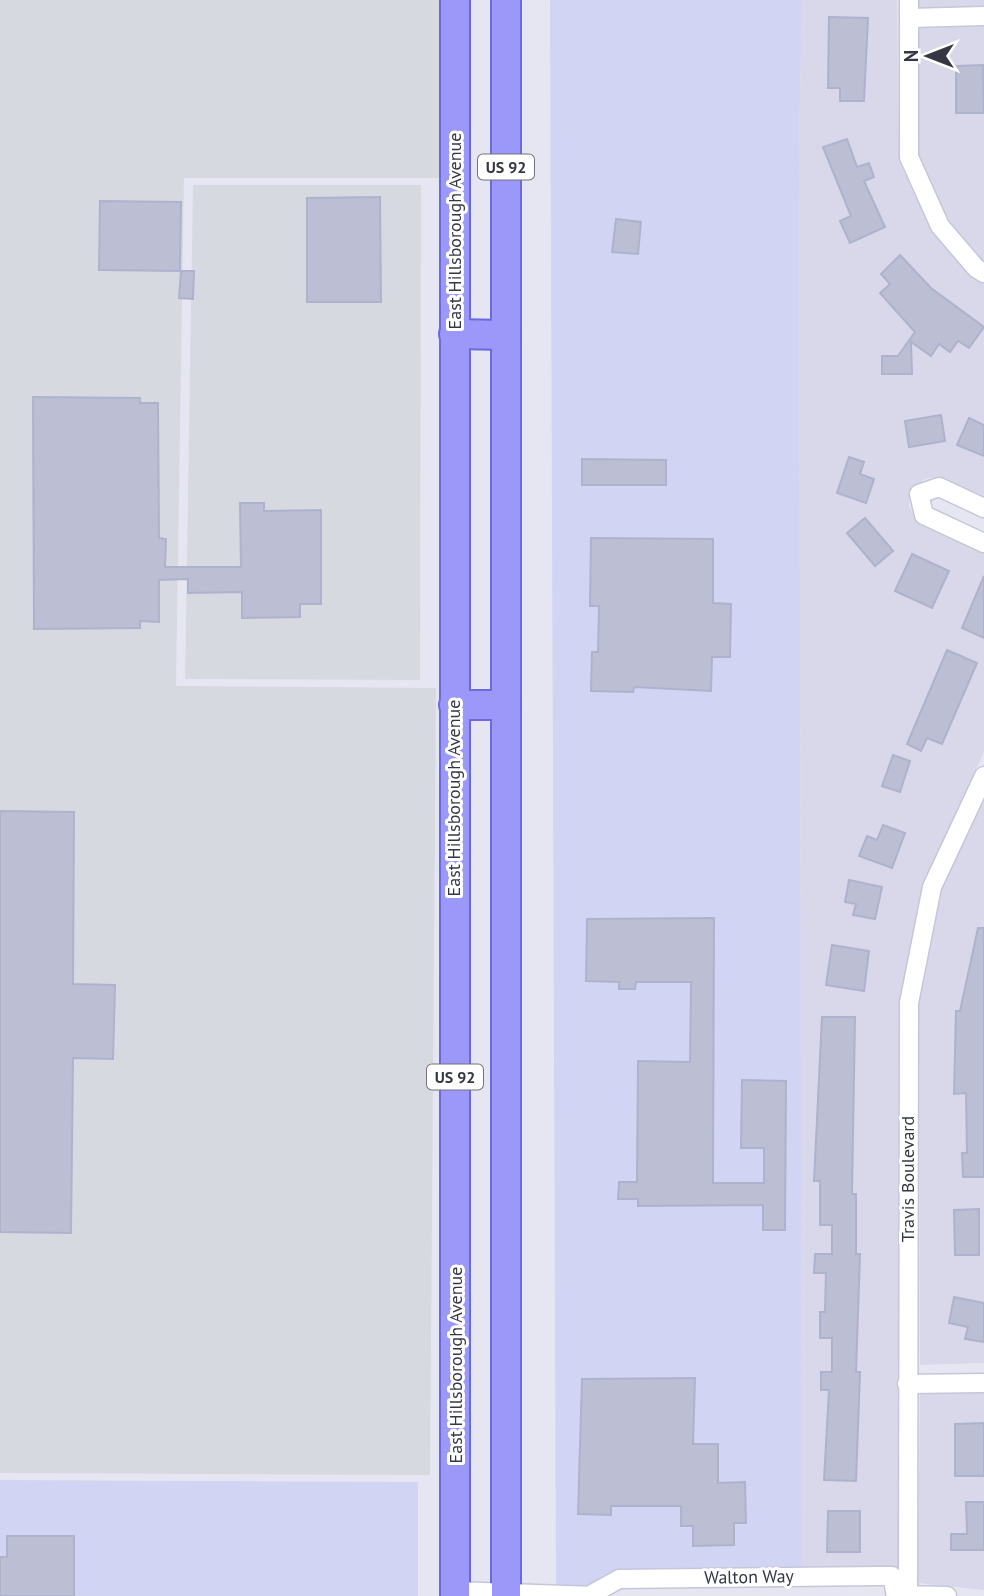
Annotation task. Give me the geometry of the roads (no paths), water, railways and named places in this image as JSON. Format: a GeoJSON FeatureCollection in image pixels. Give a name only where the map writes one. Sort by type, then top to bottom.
{"type":"FeatureCollection","features":[{"type":"Feature","properties":{"kind":"main road","name":"East Hillsborough Avenue"},"geometry":{"type":"LineString","coordinates":[[455,0],[455,1593]]}},
{"type":"Feature","properties":{"kind":"main road","name":"US 92"},"geometry":{"type":"LineString","coordinates":[[506,0],[506,1595]]}},
{"type":"Feature","properties":{"kind":"main road"},"geometry":{"type":"LineString","coordinates":[[454,334],[506,335]]}},
{"type":"Feature","properties":{"kind":"main road"},"geometry":{"type":"LineString","coordinates":[[454,705],[506,705]]}},
{"type":"Feature","properties":{"kind":"street"},"geometry":{"type":"LineString","coordinates":[[984,16],[909,9],[909,157],[940,226],[976,268],[984,273]]}},
{"type":"Feature","properties":{"kind":"street"},"geometry":{"type":"LineString","coordinates":[[984,508],[939,487],[919,494],[924,515],[984,543]]}},
{"type":"Feature","properties":{"kind":"street","name":"Travis Boulevard"},"geometry":{"type":"LineString","coordinates":[[902,1595],[907,1384],[909,1003],[932,887],[984,776]]}},
{"type":"Feature","properties":{"kind":"street"},"geometry":{"type":"LineString","coordinates":[[907,1384],[984,1383]]}},
{"type":"Feature","properties":{"kind":"street","name":"Walton Way"},"geometry":{"type":"LineString","coordinates":[[455,1593],[594,1595],[618,1579],[892,1576],[902,1595]]}},
{"type":"Feature","properties":{"kind":"street"},"geometry":{"type":"LineString","coordinates":[[902,1595],[947,1596]]}}]}
